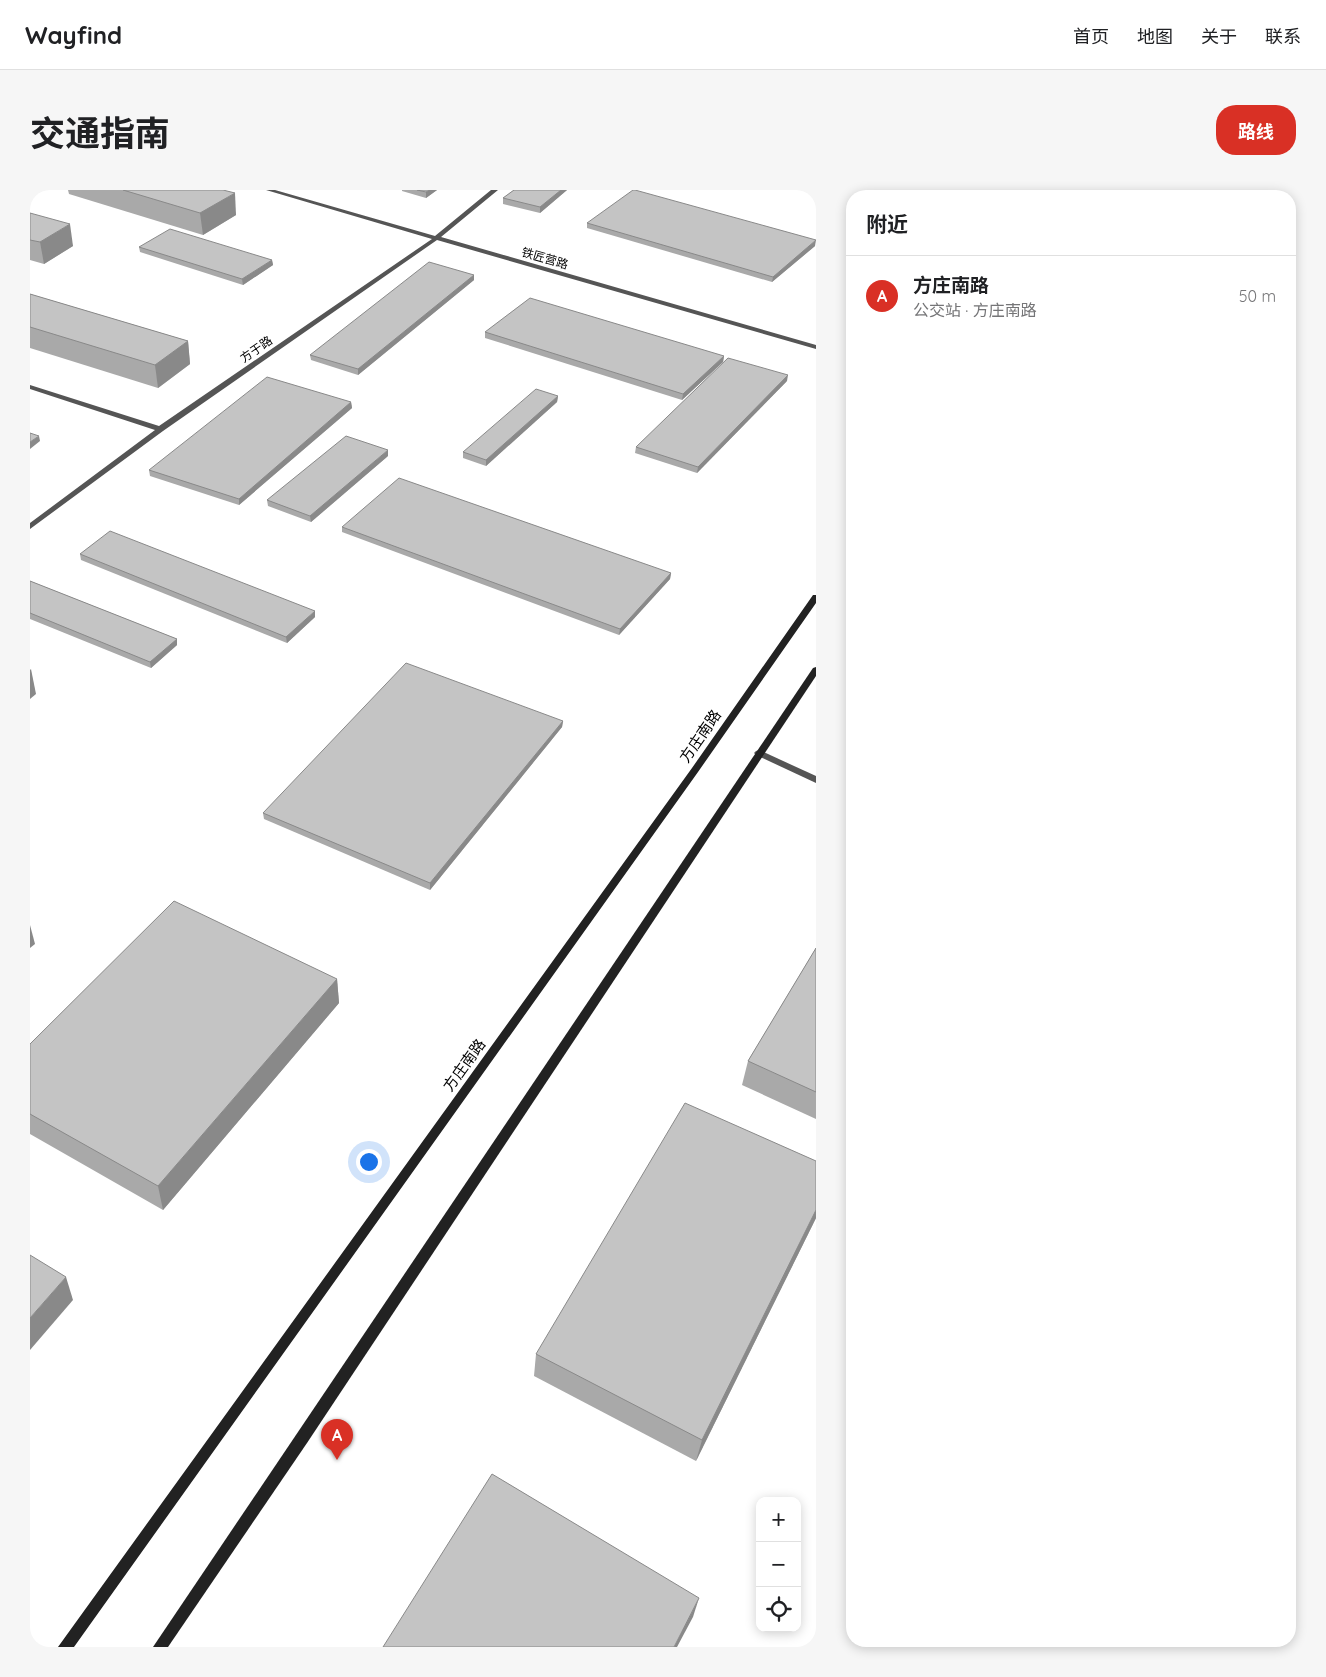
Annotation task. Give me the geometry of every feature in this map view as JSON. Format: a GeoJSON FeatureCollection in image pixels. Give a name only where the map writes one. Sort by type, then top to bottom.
{"type":"FeatureCollection","features":[{"type":"Feature","properties":{"kind":"main road","name":"方庄南路"},"geometry":{"type":"LineString","coordinates":[[65,1647],[695,770],[816,597]]}},
{"type":"Feature","properties":{"kind":"main road"},"geometry":{"type":"LineString","coordinates":[[160,1647],[302,1439],[816,670]]}},
{"type":"Feature","properties":{"kind":"street","name":"铁匠营路"},"geometry":{"type":"LineString","coordinates":[[269,190],[435,239],[816,346]]}},
{"type":"Feature","properties":{"kind":"street","name":"方于路"},"geometry":{"type":"LineString","coordinates":[[30,527],[160,429],[435,239],[495,190]]}},
{"type":"Feature","properties":{"kind":"street"},"geometry":{"type":"LineString","coordinates":[[30,388],[160,429]]}},
{"type":"Feature","properties":{"kind":"street"},"geometry":{"type":"LineString","coordinates":[[759,753],[816,780]]}},
{"type":"Feature","properties":{"kind":"building"},"geometry":{"type":"Polygon","coordinates":[[[123,190],[223,190],[235,193],[200,213],[123,190]]]}},
{"type":"Feature","properties":{"kind":"building"},"geometry":{"type":"Polygon","coordinates":[[[514,190],[561,190],[540,207],[503,198],[514,190]]]}},
{"type":"Feature","properties":{"kind":"building"},"geometry":{"type":"Polygon","coordinates":[[[633,190],[816,240],[773,277],[587,223],[633,190]]]}},
{"type":"Feature","properties":{"kind":"building"},"geometry":{"type":"Polygon","coordinates":[[[30,213],[70,224],[40,242],[30,240],[30,213]]]}},
{"type":"Feature","properties":{"kind":"building"},"geometry":{"type":"Polygon","coordinates":[[[170,229],[272,260],[242,279],[139,247],[170,229]]]}},
{"type":"Feature","properties":{"kind":"building"},"geometry":{"type":"Polygon","coordinates":[[[429,262],[474,275],[358,369],[310,355],[429,262]]]}},
{"type":"Feature","properties":{"kind":"building"},"geometry":{"type":"Polygon","coordinates":[[[30,294],[188,341],[155,365],[30,327],[30,294]]]}},
{"type":"Feature","properties":{"kind":"building"},"geometry":{"type":"Polygon","coordinates":[[[530,298],[724,356],[683,394],[485,332],[530,298]]]}},
{"type":"Feature","properties":{"kind":"building"},"geometry":{"type":"Polygon","coordinates":[[[728,358],[788,375],[698,467],[636,447],[728,358]]]}},
{"type":"Feature","properties":{"kind":"building"},"geometry":{"type":"Polygon","coordinates":[[[267,377],[351,402],[239,499],[149,470],[267,377]]]}},
{"type":"Feature","properties":{"kind":"building"},"geometry":{"type":"Polygon","coordinates":[[[536,389],[558,396],[486,460],[463,452],[536,389]]]}},
{"type":"Feature","properties":{"kind":"building"},"geometry":{"type":"Polygon","coordinates":[[[30,433],[39,436],[30,442],[30,433]]]}},
{"type":"Feature","properties":{"kind":"building"},"geometry":{"type":"Polygon","coordinates":[[[346,436],[388,450],[310,516],[267,500],[346,436]]]}},
{"type":"Feature","properties":{"kind":"building"},"geometry":{"type":"Polygon","coordinates":[[[399,478],[671,573],[620,629],[342,527],[399,478]]]}},
{"type":"Feature","properties":{"kind":"building"},"geometry":{"type":"Polygon","coordinates":[[[110,531],[315,611],[286,637],[80,554],[110,531]]]}},
{"type":"Feature","properties":{"kind":"building"},"geometry":{"type":"Polygon","coordinates":[[[30,581],[177,639],[150,662],[30,613],[30,581]]]}},
{"type":"Feature","properties":{"kind":"building"},"geometry":{"type":"Polygon","coordinates":[[[406,663],[563,721],[430,883],[263,813],[406,663]]]}},
{"type":"Feature","properties":{"kind":"building"},"geometry":{"type":"Polygon","coordinates":[[[174,901],[337,979],[158,1186],[30,1114],[30,1044],[174,901]]]}},
{"type":"Feature","properties":{"kind":"building"},"geometry":{"type":"Polygon","coordinates":[[[816,948],[816,1092],[748,1061],[816,948]]]}},
{"type":"Feature","properties":{"kind":"building"},"geometry":{"type":"Polygon","coordinates":[[[685,1103],[816,1161],[816,1210],[702,1440],[536,1354],[685,1103]]]}},
{"type":"Feature","properties":{"kind":"building"},"geometry":{"type":"Polygon","coordinates":[[[30,1255],[66,1277],[30,1318],[30,1255]]]}},
{"type":"Feature","properties":{"kind":"building"},"geometry":{"type":"Polygon","coordinates":[[[492,1474],[699,1598],[674,1647],[383,1647],[492,1474]]]}},
{"type":"Feature","properties":{"kind":"place","name":"方庄南路"},"geometry":{"type":"Point","coordinates":[337,1460]}}]}
